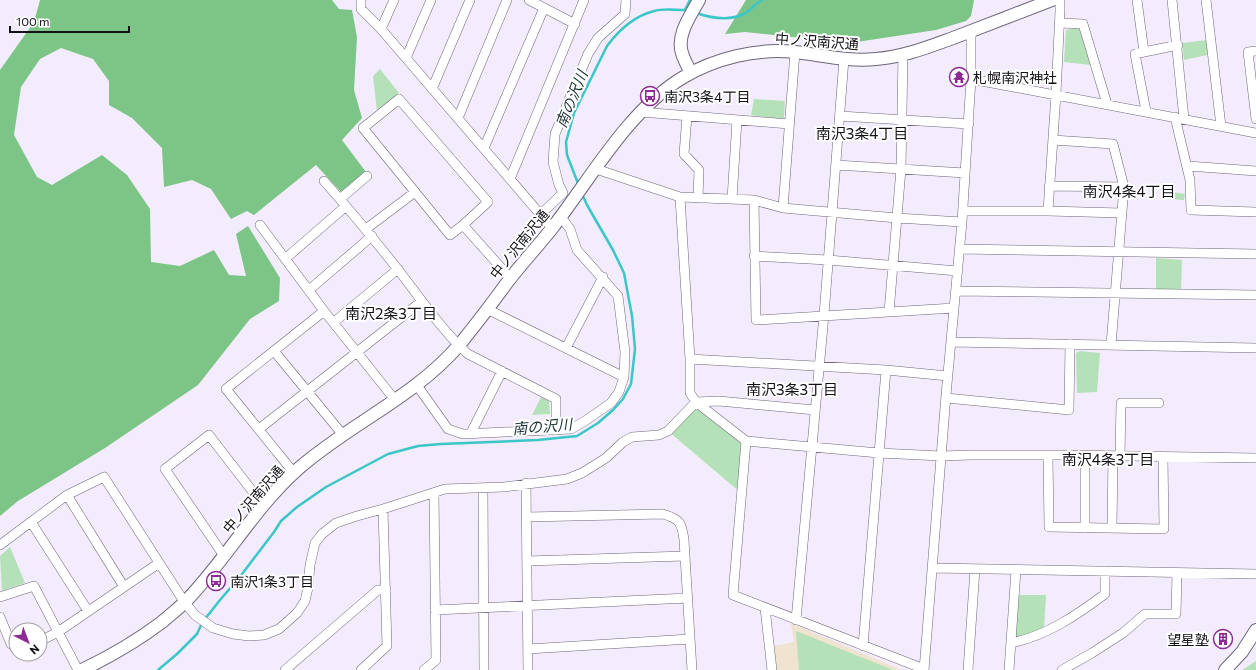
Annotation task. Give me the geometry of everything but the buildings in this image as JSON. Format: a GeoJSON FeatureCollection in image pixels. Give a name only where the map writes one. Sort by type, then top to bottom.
{"type":"FeatureCollection","features":[{"type":"Feature","properties":{"kind":"street"},"geometry":{"type":"LineString","coordinates":[[361,0],[361,9],[381,29],[552,228]]}},
{"type":"Feature","properties":{"kind":"street"},"geometry":{"type":"LineString","coordinates":[[381,29],[394,0]]}},
{"type":"Feature","properties":{"kind":"street"},"geometry":{"type":"LineString","coordinates":[[406,58],[431,0]]}},
{"type":"Feature","properties":{"kind":"street"},"geometry":{"type":"LineString","coordinates":[[432,88],[470,0]]}},
{"type":"Feature","properties":{"kind":"street"},"geometry":{"type":"LineString","coordinates":[[458,118],[507,0]]}},
{"type":"Feature","properties":{"kind":"street"},"geometry":{"type":"LineString","coordinates":[[529,0],[574,24]]}},
{"type":"Feature","properties":{"kind":"street"},"geometry":{"type":"LineString","coordinates":[[510,179],[584,0]]}},
{"type":"Feature","properties":{"kind":"street"},"geometry":{"type":"LineString","coordinates":[[541,214],[563,193],[559,185],[553,162],[555,134],[588,54],[598,38],[626,14],[626,0]]}},
{"type":"Feature","properties":{"kind":"street"},"geometry":{"type":"LineString","coordinates":[[691,73],[680,44],[682,35],[699,0]]}},
{"type":"Feature","properties":{"kind":"street","name":"中ノ沢南沢通"},"geometry":{"type":"LineString","coordinates":[[82,670],[108,658],[140,639],[185,602],[224,556],[263,505],[294,473],[343,435],[395,400],[441,364],[552,228],[618,139],[651,100],[681,79],[691,73],[722,60],[752,53],[782,51],[844,59],[874,59],[903,54],[971,31],[1052,0]]}},
{"type":"Feature","properties":{"kind":"street"},"geometry":{"type":"LineString","coordinates":[[1048,211],[1056,94],[1060,0]]}},
{"type":"Feature","properties":{"kind":"street"},"geometry":{"type":"LineString","coordinates":[[1137,0],[1144,52]]}},
{"type":"Feature","properties":{"kind":"street"},"geometry":{"type":"LineString","coordinates":[[1172,0],[1178,45],[1184,119]]}},
{"type":"Feature","properties":{"kind":"street"},"geometry":{"type":"LineString","coordinates":[[1206,0],[1221,126]]}},
{"type":"Feature","properties":{"kind":"street"},"geometry":{"type":"LineString","coordinates":[[484,148],[544,8]]}},
{"type":"Feature","properties":{"kind":"street"},"geometry":{"type":"LineString","coordinates":[[1060,22],[1082,24],[1107,104]]}},
{"type":"Feature","properties":{"kind":"street"},"geometry":{"type":"LineString","coordinates":[[746,441],[733,595],[924,670],[963,211],[971,79],[971,31]]}},
{"type":"Feature","properties":{"kind":"street"},"geometry":{"type":"LineString","coordinates":[[1146,111],[1135,54],[1178,45]]}},
{"type":"Feature","properties":{"kind":"street"},"geometry":{"type":"LineString","coordinates":[[1256,51],[1248,52],[1256,119]]}},
{"type":"Feature","properties":{"kind":"street"},"geometry":{"type":"LineString","coordinates":[[783,208],[795,52]]}},
{"type":"Feature","properties":{"kind":"street"},"geometry":{"type":"LineString","coordinates":[[889,312],[901,169],[903,54]]}},
{"type":"Feature","properties":{"kind":"street"},"geometry":{"type":"LineString","coordinates":[[796,620],[818,366],[824,315],[844,59]]}},
{"type":"Feature","properties":{"kind":"street"},"geometry":{"type":"LineString","coordinates":[[971,79],[1256,133]]}},
{"type":"Feature","properties":{"kind":"street"},"geometry":{"type":"LineString","coordinates":[[399,99],[488,202],[464,225],[450,235],[364,128],[399,99]]}},
{"type":"Feature","properties":{"kind":"street"},"geometry":{"type":"LineString","coordinates":[[641,112],[790,124]]}},
{"type":"Feature","properties":{"kind":"street"},"geometry":{"type":"LineString","coordinates":[[687,116],[684,154],[699,170],[698,198]]}},
{"type":"Feature","properties":{"kind":"street"},"geometry":{"type":"LineString","coordinates":[[840,116],[968,124]]}},
{"type":"Feature","properties":{"kind":"street"},"geometry":{"type":"LineString","coordinates":[[1175,117],[1188,166],[1191,210],[1256,212]]}},
{"type":"Feature","properties":{"kind":"street"},"geometry":{"type":"LineString","coordinates":[[732,199],[737,120]]}},
{"type":"Feature","properties":{"kind":"street"},"geometry":{"type":"LineString","coordinates":[[1053,140],[1112,144],[1124,187],[1111,345]]}},
{"type":"Feature","properties":{"kind":"street"},"geometry":{"type":"LineString","coordinates":[[836,165],[965,174]]}},
{"type":"Feature","properties":{"kind":"street"},"geometry":{"type":"LineString","coordinates":[[1188,166],[1256,171]]}},
{"type":"Feature","properties":{"kind":"street"},"geometry":{"type":"LineString","coordinates":[[596,169],[680,197],[754,200],[783,208],[962,222]]}},
{"type":"Feature","properties":{"kind":"street"},"geometry":{"type":"LineString","coordinates":[[285,259],[367,176]]}},
{"type":"Feature","properties":{"kind":"street"},"geometry":{"type":"LineString","coordinates":[[324,181],[369,232],[458,345],[468,354],[556,399],[556,430]]}},
{"type":"Feature","properties":{"kind":"street"},"geometry":{"type":"LineString","coordinates":[[1049,186],[1124,187]]}},
{"type":"Feature","properties":{"kind":"street"},"geometry":{"type":"LineString","coordinates":[[309,290],[369,232],[415,192]]}},
{"type":"Feature","properties":{"kind":"street"},"geometry":{"type":"LineString","coordinates":[[680,197],[690,358],[690,393],[696,402],[746,441],[879,453],[941,456],[1085,455],[1256,458]]}},
{"type":"Feature","properties":{"kind":"street"},"geometry":{"type":"LineString","coordinates":[[754,200],[756,320],[954,308]]}},
{"type":"Feature","properties":{"kind":"street"},"geometry":{"type":"LineString","coordinates":[[963,211],[1121,213]]}},
{"type":"Feature","properties":{"kind":"street"},"geometry":{"type":"LineString","coordinates":[[416,384],[448,429],[463,434],[571,429],[586,421],[611,403],[619,392],[624,377],[625,352],[618,296],[603,277],[577,250],[563,213]]}},
{"type":"Feature","properties":{"kind":"street"},"geometry":{"type":"LineString","coordinates":[[260,225],[324,311],[395,400]]}},
{"type":"Feature","properties":{"kind":"street"},"geometry":{"type":"LineString","coordinates":[[464,225],[511,279]]}},
{"type":"Feature","properties":{"kind":"street"},"geometry":{"type":"LineString","coordinates":[[960,249],[1256,254]]}},
{"type":"Feature","properties":{"kind":"street"},"geometry":{"type":"LineString","coordinates":[[754,256],[828,260],[958,271]]}},
{"type":"Feature","properties":{"kind":"street"},"geometry":{"type":"LineString","coordinates":[[334,322],[398,269]]}},
{"type":"Feature","properties":{"kind":"street"},"geometry":{"type":"LineString","coordinates":[[566,348],[603,277]]}},
{"type":"Feature","properties":{"kind":"street"},"geometry":{"type":"LineString","coordinates":[[956,291],[1256,295]]}},
{"type":"Feature","properties":{"kind":"street"},"geometry":{"type":"LineString","coordinates":[[258,429],[422,301]]}},
{"type":"Feature","properties":{"kind":"street"},"geometry":{"type":"LineString","coordinates":[[487,309],[624,377]]}},
{"type":"Feature","properties":{"kind":"street"},"geometry":{"type":"LineString","coordinates":[[294,473],[226,389],[324,311]]}},
{"type":"Feature","properties":{"kind":"street"},"geometry":{"type":"LineString","coordinates":[[951,342],[1256,348]]}},
{"type":"Feature","properties":{"kind":"street"},"geometry":{"type":"LineString","coordinates":[[946,398],[1069,410],[1070,344]]}},
{"type":"Feature","properties":{"kind":"street"},"geometry":{"type":"LineString","coordinates":[[274,351],[306,392],[343,435]]}},
{"type":"Feature","properties":{"kind":"street"},"geometry":{"type":"LineString","coordinates":[[690,358],[886,370],[948,376]]}},
{"type":"Feature","properties":{"kind":"street"},"geometry":{"type":"LineString","coordinates":[[863,646],[886,370]]}},
{"type":"Feature","properties":{"kind":"street"},"geometry":{"type":"LineString","coordinates":[[471,433],[502,371]]}},
{"type":"Feature","properties":{"kind":"street"},"geometry":{"type":"LineString","coordinates":[[0,545],[67,495],[104,476],[159,563],[195,615],[213,628],[233,634],[249,636],[264,635],[279,629],[297,614],[304,602],[308,588],[310,565],[315,543],[322,534],[336,523],[445,490],[504,487],[567,479],[582,473],[606,458],[632,437],[659,435],[668,431],[696,402],[718,401],[815,410]]}},
{"type":"Feature","properties":{"kind":"street"},"geometry":{"type":"LineString","coordinates":[[1112,528],[1121,403],[1159,402]]}},
{"type":"Feature","properties":{"kind":"street"},"geometry":{"type":"LineString","coordinates":[[224,556],[165,469],[209,435],[263,505]]}},
{"type":"Feature","properties":{"kind":"street"},"geometry":{"type":"LineString","coordinates":[[1048,455],[1049,528],[1164,529],[1163,457]]}},
{"type":"Feature","properties":{"kind":"street"},"geometry":{"type":"LineString","coordinates":[[1085,455],[1085,528]]}},
{"type":"Feature","properties":{"kind":"street"},"geometry":{"type":"LineString","coordinates":[[526,483],[528,670]]}},
{"type":"Feature","properties":{"kind":"street"},"geometry":{"type":"LineString","coordinates":[[483,488],[484,670]]}},
{"type":"Feature","properties":{"kind":"street"},"geometry":{"type":"LineString","coordinates":[[424,670],[436,660],[434,493]]}},
{"type":"Feature","properties":{"kind":"street"},"geometry":{"type":"LineString","coordinates":[[67,495],[124,587]]}},
{"type":"Feature","properties":{"kind":"street"},"geometry":{"type":"LineString","coordinates":[[361,670],[387,646],[383,509]]}},
{"type":"Feature","properties":{"kind":"street"},"geometry":{"type":"LineString","coordinates":[[527,517],[663,514],[674,517],[682,526],[692,670]]}},
{"type":"Feature","properties":{"kind":"street"},"geometry":{"type":"LineString","coordinates":[[31,522],[88,612]]}},
{"type":"Feature","properties":{"kind":"street"},"geometry":{"type":"LineString","coordinates":[[527,561],[685,556]]}},
{"type":"Feature","properties":{"kind":"street"},"geometry":{"type":"LineString","coordinates":[[48,637],[88,612],[159,563]]}},
{"type":"Feature","properties":{"kind":"street"},"geometry":{"type":"LineString","coordinates":[[933,568],[1256,574]]}},
{"type":"Feature","properties":{"kind":"street"},"geometry":{"type":"LineString","coordinates":[[968,670],[975,569]]}},
{"type":"Feature","properties":{"kind":"street"},"geometry":{"type":"LineString","coordinates":[[1009,670],[1016,570]]}},
{"type":"Feature","properties":{"kind":"street"},"geometry":{"type":"LineString","coordinates":[[1011,643],[1025,640],[1053,628],[1083,610],[1105,594],[1105,571]]}},
{"type":"Feature","properties":{"kind":"street"},"geometry":{"type":"LineString","coordinates":[[1062,670],[1123,633],[1145,614],[1176,614],[1177,573]]}},
{"type":"Feature","properties":{"kind":"street"},"geometry":{"type":"LineString","coordinates":[[0,597],[34,586],[78,670]]}},
{"type":"Feature","properties":{"kind":"street"},"geometry":{"type":"LineString","coordinates":[[285,670],[378,590],[386,589]]}},
{"type":"Feature","properties":{"kind":"street"},"geometry":{"type":"LineString","coordinates":[[435,610],[688,598]]}},
{"type":"Feature","properties":{"kind":"street"},"geometry":{"type":"LineString","coordinates":[[765,608],[772,670]]}},
{"type":"Feature","properties":{"kind":"street"},"geometry":{"type":"LineString","coordinates":[[0,617],[8,637]]}},
{"type":"Feature","properties":{"kind":"street"},"geometry":{"type":"LineString","coordinates":[[1225,670],[1242,652],[1256,630]]}},
{"type":"Feature","properties":{"kind":"street"},"geometry":{"type":"LineString","coordinates":[[528,649],[690,639]]}},
{"type":"Feature","properties":{"kind":"shaded area"},"geometry":{"type":"Polygon","coordinates":[[[791,623],[902,670],[776,670],[774,646],[794,642],[791,623]]]}},
{"type":"Feature","properties":{"kind":"green space"},"geometry":{"type":"Polygon","coordinates":[[[40,0],[332,0],[339,9],[352,10],[357,37],[354,90],[362,118],[342,140],[366,172],[341,192],[316,165],[254,215],[247,211],[231,219],[211,189],[192,180],[164,187],[162,148],[132,118],[109,105],[109,81],[93,59],[61,48],[40,59],[21,87],[14,135],[37,177],[52,185],[102,155],[127,175],[150,209],[151,262],[180,266],[214,250],[229,275],[246,276],[236,234],[248,226],[280,278],[279,301],[250,319],[198,385],[105,448],[18,501],[0,516],[0,70],[34,22],[40,0]]]}},
{"type":"Feature","properties":{"kind":"green space"},"geometry":{"type":"Polygon","coordinates":[[[746,0],[974,0],[971,16],[966,21],[936,30],[850,43],[745,32],[725,34],[746,0]]]}},
{"type":"Feature","properties":{"kind":"green space"},"geometry":{"type":"Polygon","coordinates":[[[1079,27],[1091,65],[1064,62],[1066,30],[1079,27]]]}},
{"type":"Feature","properties":{"kind":"green space"},"geometry":{"type":"Polygon","coordinates":[[[1207,40],[1207,55],[1184,60],[1182,43],[1207,40]]]}},
{"type":"Feature","properties":{"kind":"green space"},"geometry":{"type":"Polygon","coordinates":[[[380,69],[399,93],[377,112],[373,76],[380,69]]]}},
{"type":"Feature","properties":{"kind":"green space"},"geometry":{"type":"Polygon","coordinates":[[[754,99],[785,101],[784,118],[780,119],[751,115],[754,99]]]}},
{"type":"Feature","properties":{"kind":"green space"},"geometry":{"type":"Polygon","coordinates":[[[1167,191],[1185,194],[1184,200],[1169,199],[1167,191]]]}},
{"type":"Feature","properties":{"kind":"green space"},"geometry":{"type":"Polygon","coordinates":[[[1156,258],[1182,260],[1181,291],[1156,290],[1156,258]]]}},
{"type":"Feature","properties":{"kind":"green space"},"geometry":{"type":"Polygon","coordinates":[[[1080,351],[1100,353],[1097,392],[1077,393],[1076,353],[1080,351]]]}},
{"type":"Feature","properties":{"kind":"green space"},"geometry":{"type":"Polygon","coordinates":[[[541,397],[549,401],[550,414],[532,415],[541,397]]]}},
{"type":"Feature","properties":{"kind":"green space"},"geometry":{"type":"Polygon","coordinates":[[[696,402],[746,441],[741,493],[668,431],[696,402]]]}},
{"type":"Feature","properties":{"kind":"green space"},"geometry":{"type":"Polygon","coordinates":[[[10,547],[25,583],[2,591],[0,556],[10,547]]]}},
{"type":"Feature","properties":{"kind":"green space"},"geometry":{"type":"Polygon","coordinates":[[[1019,595],[1046,595],[1044,628],[1015,638],[1019,595]]]}},
{"type":"Feature","properties":{"kind":"green space"},"geometry":{"type":"Polygon","coordinates":[[[796,631],[893,670],[799,670],[796,631]]]}},
{"type":"Feature","properties":{"kind":"green space"},"geometry":{"type":"Polygon","coordinates":[[[1256,661],[1256,670],[1242,670],[1256,661]]]}},
{"type":"Feature","properties":{"kind":"waterway"},"geometry":{"type":"LineString","coordinates":[[685,10],[690,0]]}},
{"type":"Feature","properties":{"kind":"waterway","name":"南の沢川"},"geometry":{"type":"LineString","coordinates":[[696,13],[714,17],[732,18],[744,14],[762,0]]}},
{"type":"Feature","properties":{"kind":"waterway","name":"南の沢川"},"geometry":{"type":"LineString","coordinates":[[579,186],[567,155],[566,142],[574,113],[607,46],[628,24],[647,13],[665,9],[690,11]]}},
{"type":"Feature","properties":{"kind":"waterway","name":"南の沢川"},"geometry":{"type":"LineString","coordinates":[[205,619],[239,578],[281,521],[297,507],[326,487],[388,454],[418,446],[538,440],[577,436],[598,423],[623,399],[631,384],[635,349],[632,316],[624,273],[582,194]]}},
{"type":"Feature","properties":{"kind":"waterway","name":"南の沢川"},"geometry":{"type":"LineString","coordinates":[[158,670],[197,634],[202,623]]}},
{"type":"Feature","properties":{"kind":"place","name":"札幌南沢神社"},"geometry":{"type":"Point","coordinates":[959,77]}},
{"type":"Feature","properties":{"kind":"place","name":"南沢3条4丁目"},"geometry":{"type":"Point","coordinates":[650,96]}},
{"type":"Feature","properties":{"kind":"place","name":"南沢1条3丁目"},"geometry":{"type":"Point","coordinates":[216,581]}},
{"type":"Feature","properties":{"kind":"place","name":"望星塾"},"geometry":{"type":"Point","coordinates":[1223,639]}},
{"type":"Feature","properties":{"kind":"district","name":"南沢3条4丁目"},"geometry":{"type":"Point","coordinates":[862,133]}},
{"type":"Feature","properties":{"kind":"district","name":"南沢4条4丁目"},"geometry":{"type":"Point","coordinates":[1129,191]}},
{"type":"Feature","properties":{"kind":"district","name":"南沢2条3丁目"},"geometry":{"type":"Point","coordinates":[391,313]}},
{"type":"Feature","properties":{"kind":"district","name":"南沢3条3丁目"},"geometry":{"type":"Point","coordinates":[792,389]}},
{"type":"Feature","properties":{"kind":"district","name":"南沢4条3丁目"},"geometry":{"type":"Point","coordinates":[1108,459]}}]}
